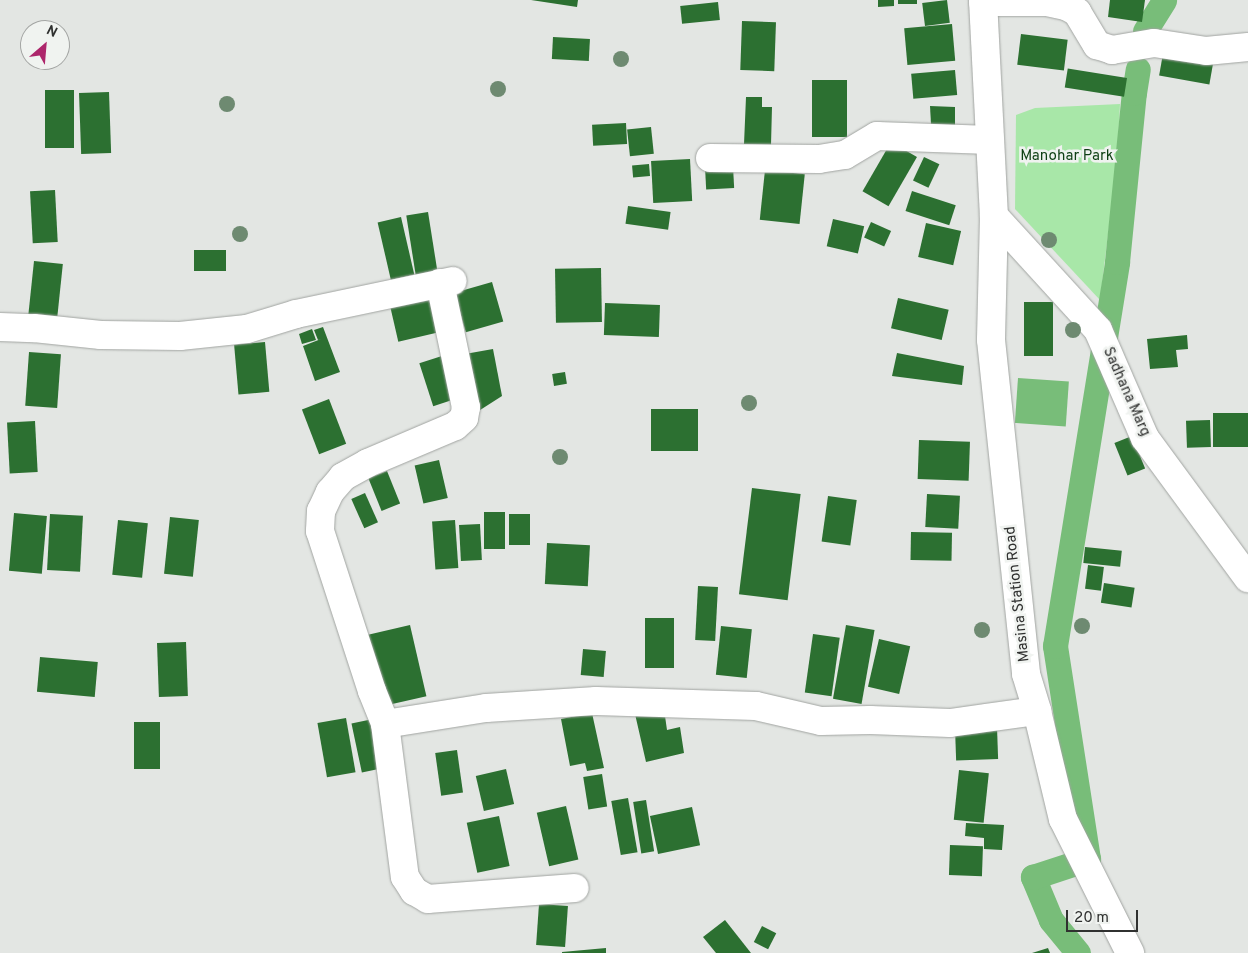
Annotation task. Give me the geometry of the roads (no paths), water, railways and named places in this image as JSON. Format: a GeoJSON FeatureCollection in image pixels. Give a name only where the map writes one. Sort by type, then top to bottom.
{"type":"FeatureCollection","features":[{"type":"Feature","properties":{"kind":"street"},"geometry":{"type":"LineString","coordinates":[[983,1],[1047,2],[1066,6],[1077,12],[1097,45],[1112,50],[1154,43],[1206,51],[1248,47]]}},
{"type":"Feature","properties":{"kind":"street","name":"Masina Station Road"},"geometry":{"type":"LineString","coordinates":[[983,1],[994,216],[991,340],[1026,674],[1038,711],[1063,819],[1130,953]]}},
{"type":"Feature","properties":{"kind":"street"},"geometry":{"type":"LineString","coordinates":[[710,158],[819,158],[845,155],[877,136],[990,140]]}},
{"type":"Feature","properties":{"kind":"street","name":"Sadhana Marg"},"geometry":{"type":"LineString","coordinates":[[994,216],[1098,330],[1145,438],[1248,578]]}},
{"type":"Feature","properties":{"kind":"street"},"geometry":{"type":"LineString","coordinates":[[0,327],[34,328],[101,335],[180,336],[247,329],[296,314],[446,282],[466,407],[464,418],[455,426],[368,463],[343,477],[330,492],[321,512],[320,531],[372,691],[385,724],[405,877],[414,891],[428,899],[575,888]]}},
{"type":"Feature","properties":{"kind":"street"},"geometry":{"type":"LineString","coordinates":[[385,724],[486,708],[596,701],[756,706],[821,721],[870,720],[950,723],[1038,711]]}},
{"type":"Feature","properties":{"kind":"waterway"},"geometry":{"type":"LineString","coordinates":[[1145,31],[1164,0]]}},
{"type":"Feature","properties":{"kind":"waterway"},"geometry":{"type":"LineString","coordinates":[[1078,953],[1051,920],[1033,877],[1088,859],[1055,646],[1117,262],[1138,69]]}},
{"type":"Feature","properties":{"kind":"park label","name":"Manohar Park"},"geometry":{"type":"Point","coordinates":[1067,157]}}]}
